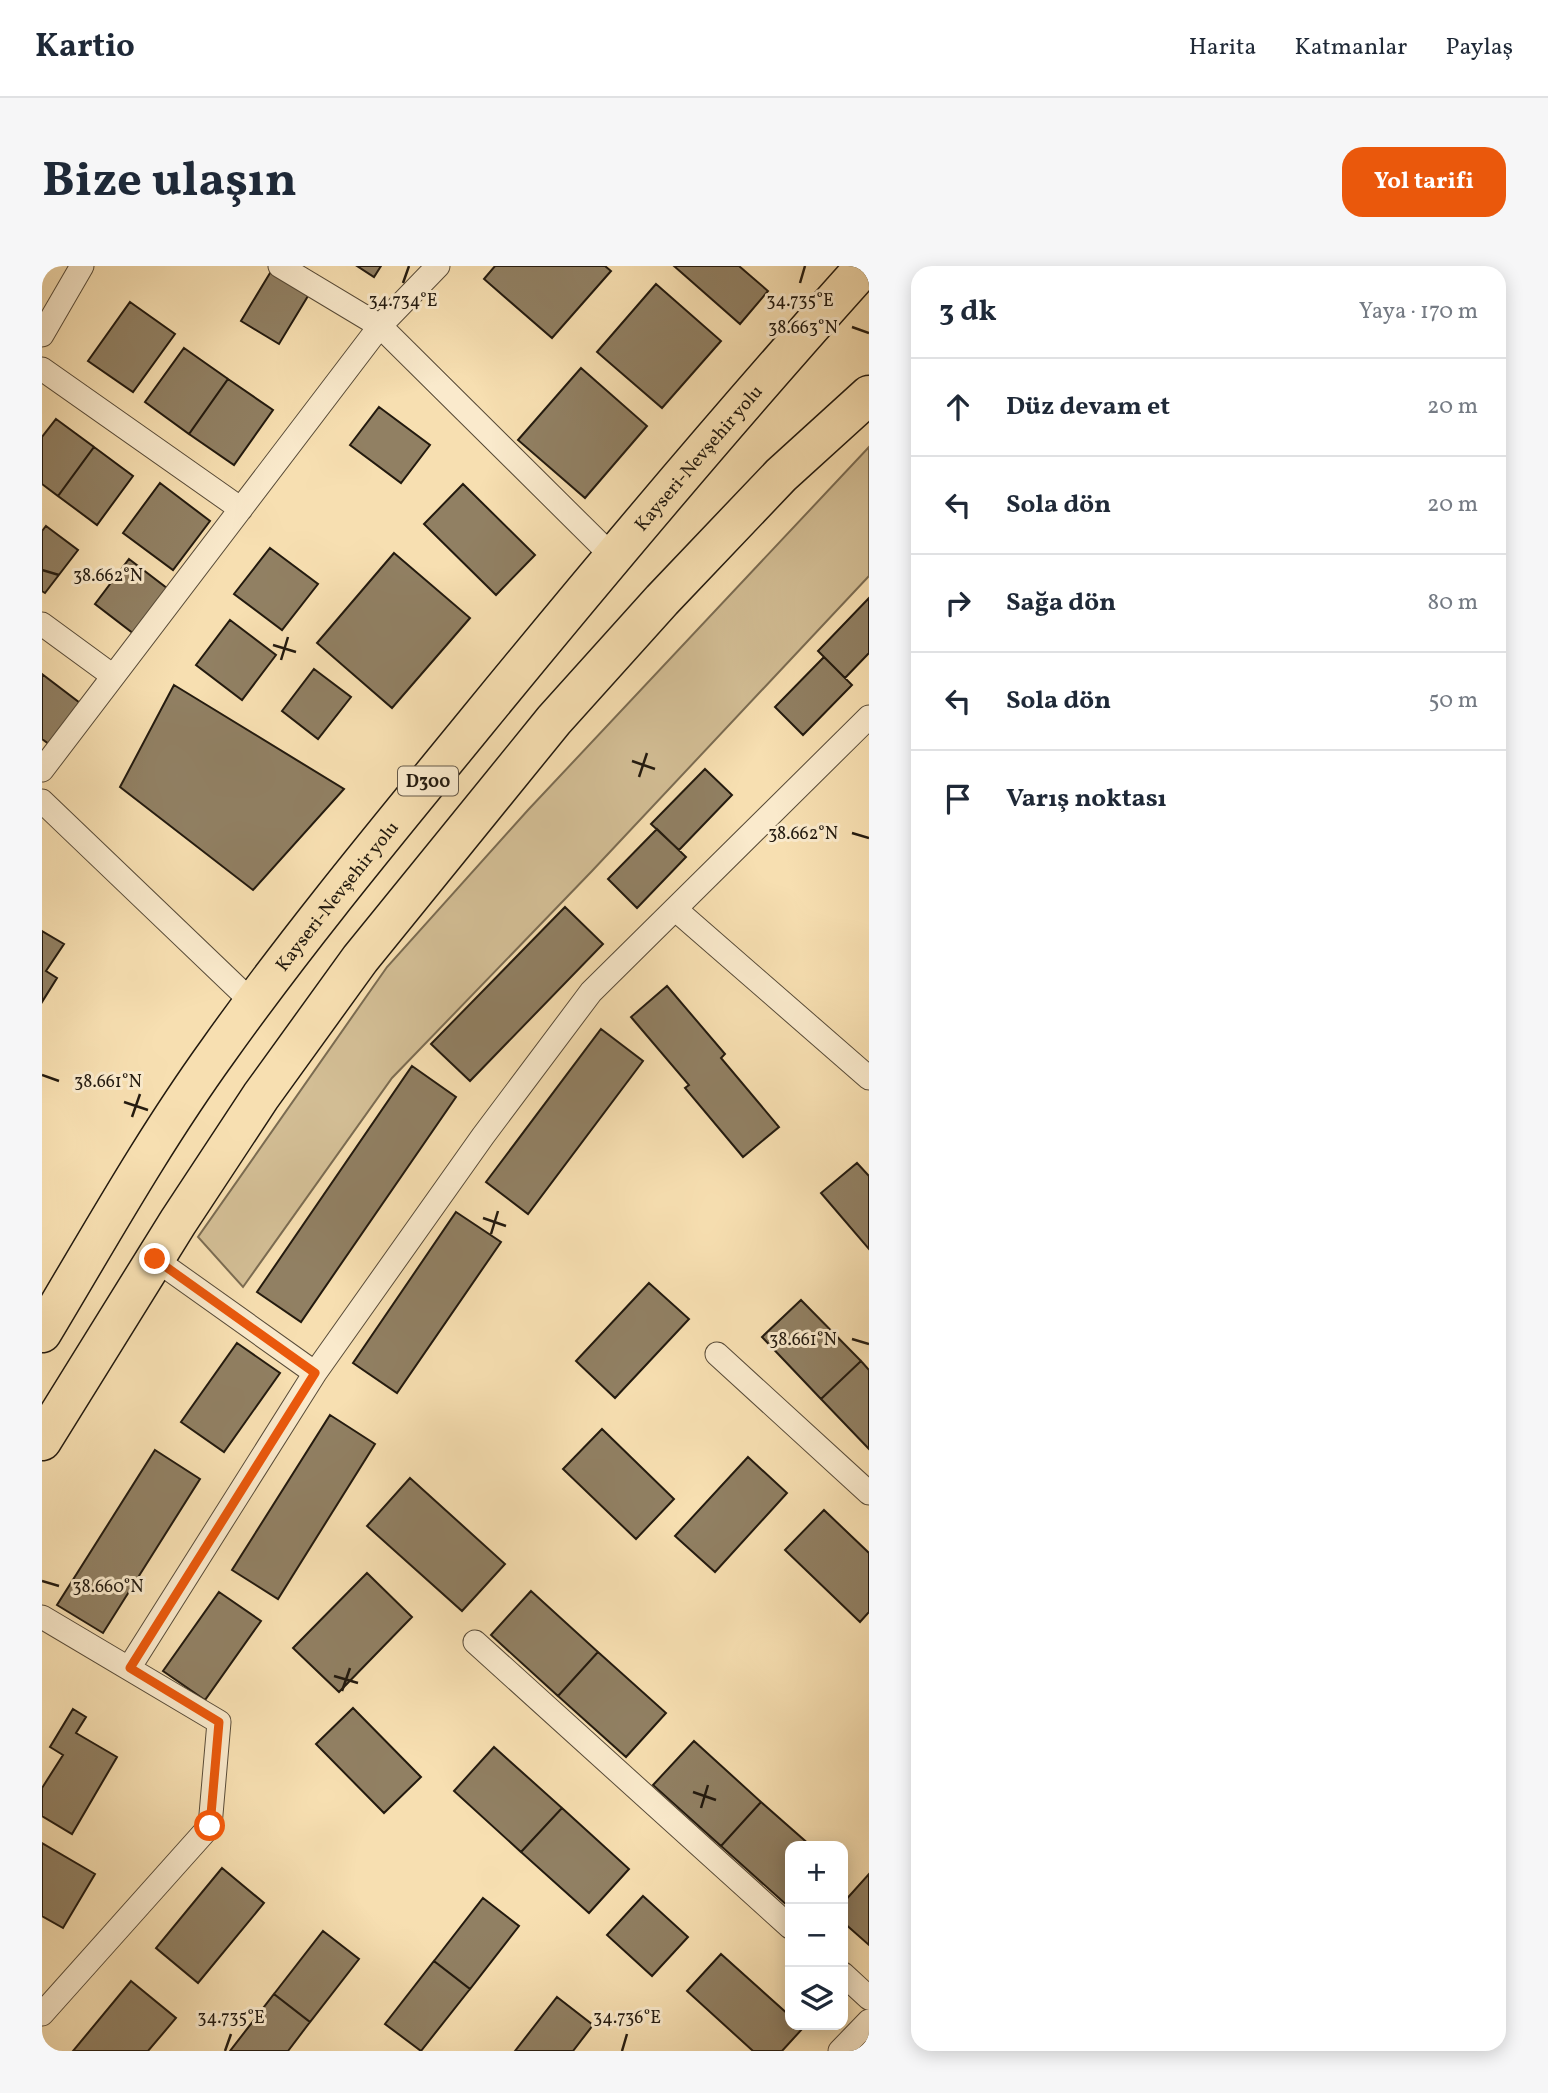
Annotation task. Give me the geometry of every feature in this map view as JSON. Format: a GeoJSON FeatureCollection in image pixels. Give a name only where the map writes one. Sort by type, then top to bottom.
{"type":"FeatureCollection","features":[{"type":"Feature","properties":{"kind":"highway","name":"Kayseri-Nevşehir yolu"},"geometry":{"type":"LineString","coordinates":[[42,1333],[175,1113],[253,1003],[361,862],[612,556],[865,266]]}},
{"type":"Feature","properties":{"kind":"highway","name":"D300"},"geometry":{"type":"LineString","coordinates":[[42,1441],[155,1259],[261,1096],[368,949],[554,720],[662,600],[781,475],[869,394]]}},
{"type":"Feature","properties":{"kind":"street"},"geometry":{"type":"LineString","coordinates":[[42,335],[82,266]]}},
{"type":"Feature","properties":{"kind":"street"},"geometry":{"type":"LineString","coordinates":[[280,266],[380,326],[612,556]]}},
{"type":"Feature","properties":{"kind":"street"},"geometry":{"type":"LineString","coordinates":[[42,770],[380,326],[438,266]]}},
{"type":"Feature","properties":{"kind":"street"},"geometry":{"type":"LineString","coordinates":[[42,369],[241,509]]}},
{"type":"Feature","properties":{"kind":"street"},"geometry":{"type":"LineString","coordinates":[[42,624],[113,677]]}},
{"type":"Feature","properties":{"kind":"street"},"geometry":{"type":"LineString","coordinates":[[130,1668],[315,1373],[483,1136],[591,992],[869,717]]}},
{"type":"Feature","properties":{"kind":"street"},"geometry":{"type":"LineString","coordinates":[[42,801],[253,1003]]}},
{"type":"Feature","properties":{"kind":"street"},"geometry":{"type":"LineString","coordinates":[[675,909],[869,1079]]}},
{"type":"Feature","properties":{"kind":"street"},"geometry":{"type":"LineString","coordinates":[[155,1259],[315,1373]]}},
{"type":"Feature","properties":{"kind":"street"},"geometry":{"type":"LineString","coordinates":[[717,1354],[869,1493]]}},
{"type":"Feature","properties":{"kind":"street"},"geometry":{"type":"LineString","coordinates":[[42,1617],[219,1722],[210,1826],[42,2014]]}},
{"type":"Feature","properties":{"kind":"street"},"geometry":{"type":"LineString","coordinates":[[475,1642],[785,1922]]}},
{"type":"Feature","properties":{"kind":"street"},"geometry":{"type":"LineString","coordinates":[[848,1979],[869,1998]]}},
{"type":"Feature","properties":{"kind":"street"},"geometry":{"type":"LineString","coordinates":[[840,2051],[869,2021]]}},
{"type":"Feature","properties":{"kind":"shaded area"},"geometry":{"type":"Polygon","coordinates":[[[869,447],[869,576],[592,871],[392,1078],[243,1287],[198,1237],[387,967],[528,810],[869,447]]]}},
{"type":"Feature","properties":{"kind":"building"},"geometry":{"type":"Polygon","coordinates":[[[357,266],[381,266],[374,277],[357,266]]]}},
{"type":"Feature","properties":{"kind":"building"},"geometry":{"type":"Polygon","coordinates":[[[495,266],[605,266],[611,271],[552,338],[484,279],[495,266]]]}},
{"type":"Feature","properties":{"kind":"building"},"geometry":{"type":"Polygon","coordinates":[[[674,266],[739,266],[768,291],[740,324],[674,266]]]}},
{"type":"Feature","properties":{"kind":"building"},"geometry":{"type":"Polygon","coordinates":[[[273,268],[311,291],[279,344],[241,321],[273,268]]]}},
{"type":"Feature","properties":{"kind":"building"},"geometry":{"type":"Polygon","coordinates":[[[656,284],[721,341],[662,408],[597,352],[656,284]]]}},
{"type":"Feature","properties":{"kind":"building"},"geometry":{"type":"Polygon","coordinates":[[[130,302],[175,334],[133,392],[88,361],[130,302]]]}},
{"type":"Feature","properties":{"kind":"building"},"geometry":{"type":"Polygon","coordinates":[[[184,348],[228,379],[189,434],[145,402],[184,348]]]}},
{"type":"Feature","properties":{"kind":"building"},"geometry":{"type":"Polygon","coordinates":[[[581,368],[647,426],[585,498],[518,440],[581,368]]]}},
{"type":"Feature","properties":{"kind":"building"},"geometry":{"type":"Polygon","coordinates":[[[228,379],[273,410],[234,465],[189,434],[228,379]]]}},
{"type":"Feature","properties":{"kind":"building"},"geometry":{"type":"Polygon","coordinates":[[[379,407],[430,445],[401,483],[350,445],[379,407]]]}},
{"type":"Feature","properties":{"kind":"building"},"geometry":{"type":"Polygon","coordinates":[[[56,419],[94,447],[58,496],[42,484],[42,437],[56,419]]]}},
{"type":"Feature","properties":{"kind":"building"},"geometry":{"type":"Polygon","coordinates":[[[94,447],[133,476],[97,525],[58,496],[94,447]]]}},
{"type":"Feature","properties":{"kind":"building"},"geometry":{"type":"Polygon","coordinates":[[[160,483],[210,521],[173,570],[123,533],[160,483]]]}},
{"type":"Feature","properties":{"kind":"building"},"geometry":{"type":"Polygon","coordinates":[[[463,484],[535,555],[496,595],[424,524],[463,484]]]}},
{"type":"Feature","properties":{"kind":"building"},"geometry":{"type":"Polygon","coordinates":[[[46,526],[78,550],[45,593],[42,591],[42,531],[46,526]]]}},
{"type":"Feature","properties":{"kind":"building"},"geometry":{"type":"Polygon","coordinates":[[[270,548],[318,584],[282,630],[234,594],[270,548]]]}},
{"type":"Feature","properties":{"kind":"building"},"geometry":{"type":"Polygon","coordinates":[[[394,553],[470,618],[392,708],[317,643],[394,553]]]}},
{"type":"Feature","properties":{"kind":"building"},"geometry":{"type":"Polygon","coordinates":[[[129,559],[172,592],[138,637],[95,604],[129,559]]]}},
{"type":"Feature","properties":{"kind":"building"},"geometry":{"type":"Polygon","coordinates":[[[869,598],[869,653],[845,678],[818,651],[869,598]]]}},
{"type":"Feature","properties":{"kind":"building"},"geometry":{"type":"Polygon","coordinates":[[[230,620],[276,655],[242,700],[196,665],[230,620]]]}},
{"type":"Feature","properties":{"kind":"building"},"geometry":{"type":"Polygon","coordinates":[[[824,657],[852,685],[803,735],[775,707],[824,657]]]}},
{"type":"Feature","properties":{"kind":"building"},"geometry":{"type":"Polygon","coordinates":[[[314,669],[351,697],[318,739],[282,711],[314,669]]]}},
{"type":"Feature","properties":{"kind":"building"},"geometry":{"type":"Polygon","coordinates":[[[42,674],[80,703],[49,744],[42,739],[42,674]]]}},
{"type":"Feature","properties":{"kind":"building"},"geometry":{"type":"Polygon","coordinates":[[[174,685],[344,789],[253,890],[120,787],[174,685]]]}},
{"type":"Feature","properties":{"kind":"building"},"geometry":{"type":"Polygon","coordinates":[[[705,769],[732,795],[679,850],[651,824],[705,769]]]}},
{"type":"Feature","properties":{"kind":"building"},"geometry":{"type":"Polygon","coordinates":[[[657,829],[686,857],[637,908],[608,879],[657,829]]]}},
{"type":"Feature","properties":{"kind":"building"},"geometry":{"type":"Polygon","coordinates":[[[565,907],[603,944],[470,1081],[431,1044],[565,907]]]}},
{"type":"Feature","properties":{"kind":"building"},"geometry":{"type":"Polygon","coordinates":[[[42,931],[64,944],[46,971],[57,978],[42,1002],[42,931]]]}},
{"type":"Feature","properties":{"kind":"building"},"geometry":{"type":"Polygon","coordinates":[[[667,986],[725,1054],[721,1058],[779,1127],[743,1157],[685,1088],[689,1085],[631,1017],[667,986]]]}},
{"type":"Feature","properties":{"kind":"building"},"geometry":{"type":"Polygon","coordinates":[[[601,1029],[643,1061],[528,1214],[486,1182],[601,1029]]]}},
{"type":"Feature","properties":{"kind":"building"},"geometry":{"type":"Polygon","coordinates":[[[412,1066],[456,1097],[301,1322],[257,1292],[412,1066]]]}},
{"type":"Feature","properties":{"kind":"building"},"geometry":{"type":"Polygon","coordinates":[[[857,1163],[869,1176],[869,1249],[821,1193],[857,1163]]]}},
{"type":"Feature","properties":{"kind":"building"},"geometry":{"type":"Polygon","coordinates":[[[456,1212],[501,1242],[397,1393],[353,1363],[456,1212]]]}},
{"type":"Feature","properties":{"kind":"building"},"geometry":{"type":"Polygon","coordinates":[[[649,1283],[689,1319],[615,1398],[576,1361],[649,1283]]]}},
{"type":"Feature","properties":{"kind":"building"},"geometry":{"type":"Polygon","coordinates":[[[801,1300],[861,1361],[821,1399],[762,1337],[801,1300]]]}},
{"type":"Feature","properties":{"kind":"building"},"geometry":{"type":"Polygon","coordinates":[[[237,1343],[280,1373],[224,1452],[181,1422],[237,1343]]]}},
{"type":"Feature","properties":{"kind":"building"},"geometry":{"type":"Polygon","coordinates":[[[861,1361],[869,1370],[869,1449],[821,1399],[861,1361]]]}},
{"type":"Feature","properties":{"kind":"building"},"geometry":{"type":"Polygon","coordinates":[[[330,1415],[375,1444],[278,1599],[232,1570],[330,1415]]]}},
{"type":"Feature","properties":{"kind":"building"},"geometry":{"type":"Polygon","coordinates":[[[602,1429],[674,1499],[636,1539],[563,1469],[602,1429]]]}},
{"type":"Feature","properties":{"kind":"building"},"geometry":{"type":"Polygon","coordinates":[[[155,1450],[200,1479],[103,1633],[57,1605],[155,1450]]]}},
{"type":"Feature","properties":{"kind":"building"},"geometry":{"type":"Polygon","coordinates":[[[748,1457],[787,1493],[715,1572],[675,1536],[748,1457]]]}},
{"type":"Feature","properties":{"kind":"building"},"geometry":{"type":"Polygon","coordinates":[[[410,1478],[505,1564],[462,1611],[367,1526],[410,1478]]]}},
{"type":"Feature","properties":{"kind":"building"},"geometry":{"type":"Polygon","coordinates":[[[824,1510],[869,1553],[869,1612],[860,1622],[785,1550],[824,1510]]]}},
{"type":"Feature","properties":{"kind":"building"},"geometry":{"type":"Polygon","coordinates":[[[367,1573],[412,1617],[339,1692],[293,1648],[367,1573]]]}},
{"type":"Feature","properties":{"kind":"building"},"geometry":{"type":"Polygon","coordinates":[[[531,1591],[598,1652],[558,1696],[491,1635],[531,1591]]]}},
{"type":"Feature","properties":{"kind":"building"},"geometry":{"type":"Polygon","coordinates":[[[219,1592],[261,1621],[205,1700],[163,1671],[219,1592]]]}},
{"type":"Feature","properties":{"kind":"building"},"geometry":{"type":"Polygon","coordinates":[[[598,1652],[666,1713],[626,1757],[558,1696],[598,1652]]]}},
{"type":"Feature","properties":{"kind":"building"},"geometry":{"type":"Polygon","coordinates":[[[353,1708],[421,1777],[384,1813],[316,1744],[353,1708]]]}},
{"type":"Feature","properties":{"kind":"building"},"geometry":{"type":"Polygon","coordinates":[[[73,1709],[86,1717],[76,1733],[117,1757],[72,1834],[42,1816],[42,1788],[63,1755],[50,1747],[73,1709]]]}},
{"type":"Feature","properties":{"kind":"building"},"geometry":{"type":"Polygon","coordinates":[[[694,1741],[761,1802],[721,1846],[653,1785],[694,1741]]]}},
{"type":"Feature","properties":{"kind":"building"},"geometry":{"type":"Polygon","coordinates":[[[494,1747],[562,1808],[521,1852],[454,1791],[494,1747]]]}},
{"type":"Feature","properties":{"kind":"building"},"geometry":{"type":"Polygon","coordinates":[[[761,1802],[805,1841],[785,1841],[785,1903],[721,1846],[761,1802]]]}},
{"type":"Feature","properties":{"kind":"building"},"geometry":{"type":"Polygon","coordinates":[[[562,1808],[629,1869],[589,1913],[521,1852],[562,1808]]]}},
{"type":"Feature","properties":{"kind":"building"},"geometry":{"type":"Polygon","coordinates":[[[42,1843],[95,1874],[63,1928],[42,1916],[42,1843]]]}},
{"type":"Feature","properties":{"kind":"building"},"geometry":{"type":"Polygon","coordinates":[[[222,1868],[264,1903],[198,1983],[156,1948],[222,1868]]]}},
{"type":"Feature","properties":{"kind":"building"},"geometry":{"type":"Polygon","coordinates":[[[869,1874],[869,1945],[848,1926],[848,1897],[869,1874]]]}},
{"type":"Feature","properties":{"kind":"building"},"geometry":{"type":"Polygon","coordinates":[[[643,1896],[688,1937],[652,1976],[607,1935],[643,1896]]]}},
{"type":"Feature","properties":{"kind":"building"},"geometry":{"type":"Polygon","coordinates":[[[483,1898],[519,1926],[470,1989],[434,1961],[483,1898]]]}},
{"type":"Feature","properties":{"kind":"building"},"geometry":{"type":"Polygon","coordinates":[[[323,1931],[359,1959],[310,2022],[274,1994],[323,1931]]]}},
{"type":"Feature","properties":{"kind":"building"},"geometry":{"type":"Polygon","coordinates":[[[721,1954],[785,2012],[785,2030],[801,2030],[782,2051],[753,2051],[687,1991],[721,1954]]]}},
{"type":"Feature","properties":{"kind":"building"},"geometry":{"type":"Polygon","coordinates":[[[434,1961],[470,1989],[421,2051],[385,2024],[434,1961]]]}},
{"type":"Feature","properties":{"kind":"building"},"geometry":{"type":"Polygon","coordinates":[[[131,1981],[176,2018],[148,2051],[73,2051],[131,1981]]]}},
{"type":"Feature","properties":{"kind":"building"},"geometry":{"type":"Polygon","coordinates":[[[274,1994],[310,2022],[288,2051],[230,2051],[274,1994]]]}},
{"type":"Feature","properties":{"kind":"building"},"geometry":{"type":"Polygon","coordinates":[[[557,1997],[593,2025],[573,2051],[515,2051],[557,1997]]]}},
{"type":"Feature","properties":{"kind":"route"},"geometry":{"type":"LineString","coordinates":[[155,1259],[315,1373],[130,1668],[219,1722],[210,1826]]}}]}
